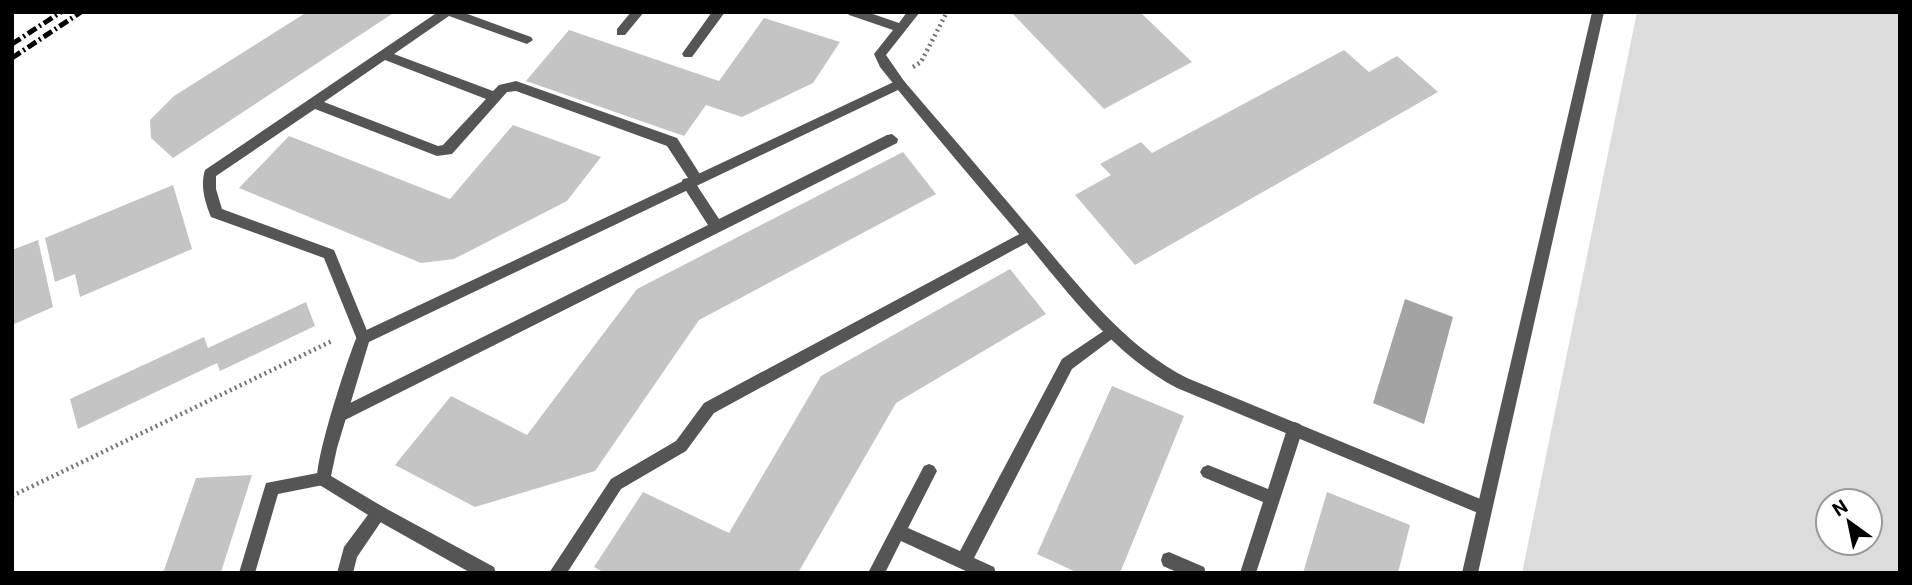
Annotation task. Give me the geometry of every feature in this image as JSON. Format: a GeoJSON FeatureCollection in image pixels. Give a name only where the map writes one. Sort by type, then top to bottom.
{"type":"FeatureCollection","features":[{"type":"Feature","properties":{"kind":"street"},"geometry":{"type":"LineString","coordinates":[[323,479],[328,448],[363,338],[329,254],[216,213],[209,189],[210,174],[448,12],[527,40]]}},
{"type":"Feature","properties":{"kind":"street"},"geometry":{"type":"LineString","coordinates":[[621,32],[638,12]]}},
{"type":"Feature","properties":{"kind":"street"},"geometry":{"type":"LineString","coordinates":[[688,54],[719,12]]}},
{"type":"Feature","properties":{"kind":"street"},"geometry":{"type":"LineString","coordinates":[[853,12],[902,27]]}},
{"type":"Feature","properties":{"kind":"street"},"geometry":{"type":"LineString","coordinates":[[914,12],[880,54],[884,64],[1111,332],[1160,373],[1484,508]]}},
{"type":"Feature","properties":{"kind":"street"},"geometry":{"type":"LineString","coordinates":[[1469,573],[1598,12]]}},
{"type":"Feature","properties":{"kind":"street"},"geometry":{"type":"LineString","coordinates":[[384,55],[495,96]]}},
{"type":"Feature","properties":{"kind":"street"},"geometry":{"type":"LineString","coordinates":[[363,338],[900,84]]}},
{"type":"Feature","properties":{"kind":"street"},"geometry":{"type":"LineString","coordinates":[[313,103],[437,151],[446,150],[503,88],[516,86],[673,142],[717,226]]}},
{"type":"Feature","properties":{"kind":"street"},"geometry":{"type":"LineString","coordinates":[[339,416],[892,139]]}},
{"type":"Feature","properties":{"kind":"street"},"geometry":{"type":"LineString","coordinates":[[557,573],[615,484],[681,446],[709,408],[1027,236]]}},
{"type":"Feature","properties":{"kind":"street"},"geometry":{"type":"LineString","coordinates":[[964,561],[1067,364],[1111,332]]}},
{"type":"Feature","properties":{"kind":"street"},"geometry":{"type":"LineString","coordinates":[[1248,573],[1295,429]]}},
{"type":"Feature","properties":{"kind":"street"},"geometry":{"type":"LineString","coordinates":[[876,573],[929,471]]}},
{"type":"Feature","properties":{"kind":"street"},"geometry":{"type":"LineString","coordinates":[[1208,472],[1271,498]]}},
{"type":"Feature","properties":{"kind":"street"},"geometry":{"type":"LineString","coordinates":[[247,573],[272,488],[323,479],[488,573]]}},
{"type":"Feature","properties":{"kind":"street"},"geometry":{"type":"LineString","coordinates":[[345,573],[350,552],[379,513]]}},
{"type":"Feature","properties":{"kind":"street"},"geometry":{"type":"LineString","coordinates":[[897,531],[988,573]]}},
{"type":"Feature","properties":{"kind":"street"},"geometry":{"type":"LineString","coordinates":[[1169,560],[1198,573]]}},
{"type":"Feature","properties":{"kind":"path"},"geometry":{"type":"LineString","coordinates":[[912,68],[921,62],[947,12]]}},
{"type":"Feature","properties":{"kind":"path"},"geometry":{"type":"LineString","coordinates":[[15,494],[332,341]]}},
{"type":"Feature","properties":{"kind":"shaded area"},"geometry":{"type":"Polygon","coordinates":[[[1637,12],[1900,12],[1900,573],[1522,573],[1637,12]]]}},
{"type":"Feature","properties":{"kind":"shaded area"},"geometry":{"type":"Polygon","coordinates":[[[1405,299],[1453,317],[1424,424],[1373,403],[1405,299]]]}},
{"type":"Feature","properties":{"kind":"building"},"geometry":{"type":"Polygon","coordinates":[[[307,12],[395,12],[173,158],[151,138],[150,120],[174,96],[307,12]]]}},
{"type":"Feature","properties":{"kind":"building"},"geometry":{"type":"Polygon","coordinates":[[[1011,12],[1140,12],[1192,62],[1104,109],[1011,12]]]}},
{"type":"Feature","properties":{"kind":"building"},"geometry":{"type":"Polygon","coordinates":[[[764,18],[840,42],[813,83],[742,117],[706,105],[684,136],[526,81],[569,30],[719,81],[764,18]]]}},
{"type":"Feature","properties":{"kind":"building"},"geometry":{"type":"Polygon","coordinates":[[[1344,50],[1369,72],[1397,56],[1438,92],[1135,265],[1075,195],[1111,175],[1100,164],[1141,142],[1152,153],[1344,50]]]}},
{"type":"Feature","properties":{"kind":"building"},"geometry":{"type":"Polygon","coordinates":[[[513,125],[601,157],[567,201],[454,259],[421,263],[239,188],[289,136],[450,199],[513,125]]]}},
{"type":"Feature","properties":{"kind":"building"},"geometry":{"type":"Polygon","coordinates":[[[903,152],[936,194],[699,320],[595,471],[475,507],[395,465],[451,396],[527,435],[637,289],[903,152]]]}},
{"type":"Feature","properties":{"kind":"building"},"geometry":{"type":"Polygon","coordinates":[[[173,185],[192,249],[80,297],[75,274],[55,282],[45,238],[173,185]]]}},
{"type":"Feature","properties":{"kind":"building"},"geometry":{"type":"Polygon","coordinates":[[[38,240],[53,307],[12,325],[12,250],[38,240]]]}},
{"type":"Feature","properties":{"kind":"building"},"geometry":{"type":"Polygon","coordinates":[[[1010,269],[1046,314],[896,403],[798,573],[605,573],[594,567],[643,492],[729,533],[821,376],[1010,269]]]}},
{"type":"Feature","properties":{"kind":"building"},"geometry":{"type":"Polygon","coordinates":[[[306,302],[315,326],[220,371],[217,363],[78,429],[70,399],[204,337],[208,348],[306,302]]]}},
{"type":"Feature","properties":{"kind":"building"},"geometry":{"type":"Polygon","coordinates":[[[1112,386],[1184,416],[1120,573],[1078,573],[1037,554],[1112,386]]]}},
{"type":"Feature","properties":{"kind":"building"},"geometry":{"type":"Polygon","coordinates":[[[252,475],[221,572],[163,573],[196,478],[252,475]]]}},
{"type":"Feature","properties":{"kind":"building"},"geometry":{"type":"Polygon","coordinates":[[[1327,492],[1410,525],[1398,573],[1303,573],[1327,492]]]}},
{"type":"Feature","properties":{"kind":"railway"},"geometry":{"type":"LineString","coordinates":[[12,44],[61,12]]}},
{"type":"Feature","properties":{"kind":"railway"},"geometry":{"type":"LineString","coordinates":[[12,58],[81,12]]}}]}
